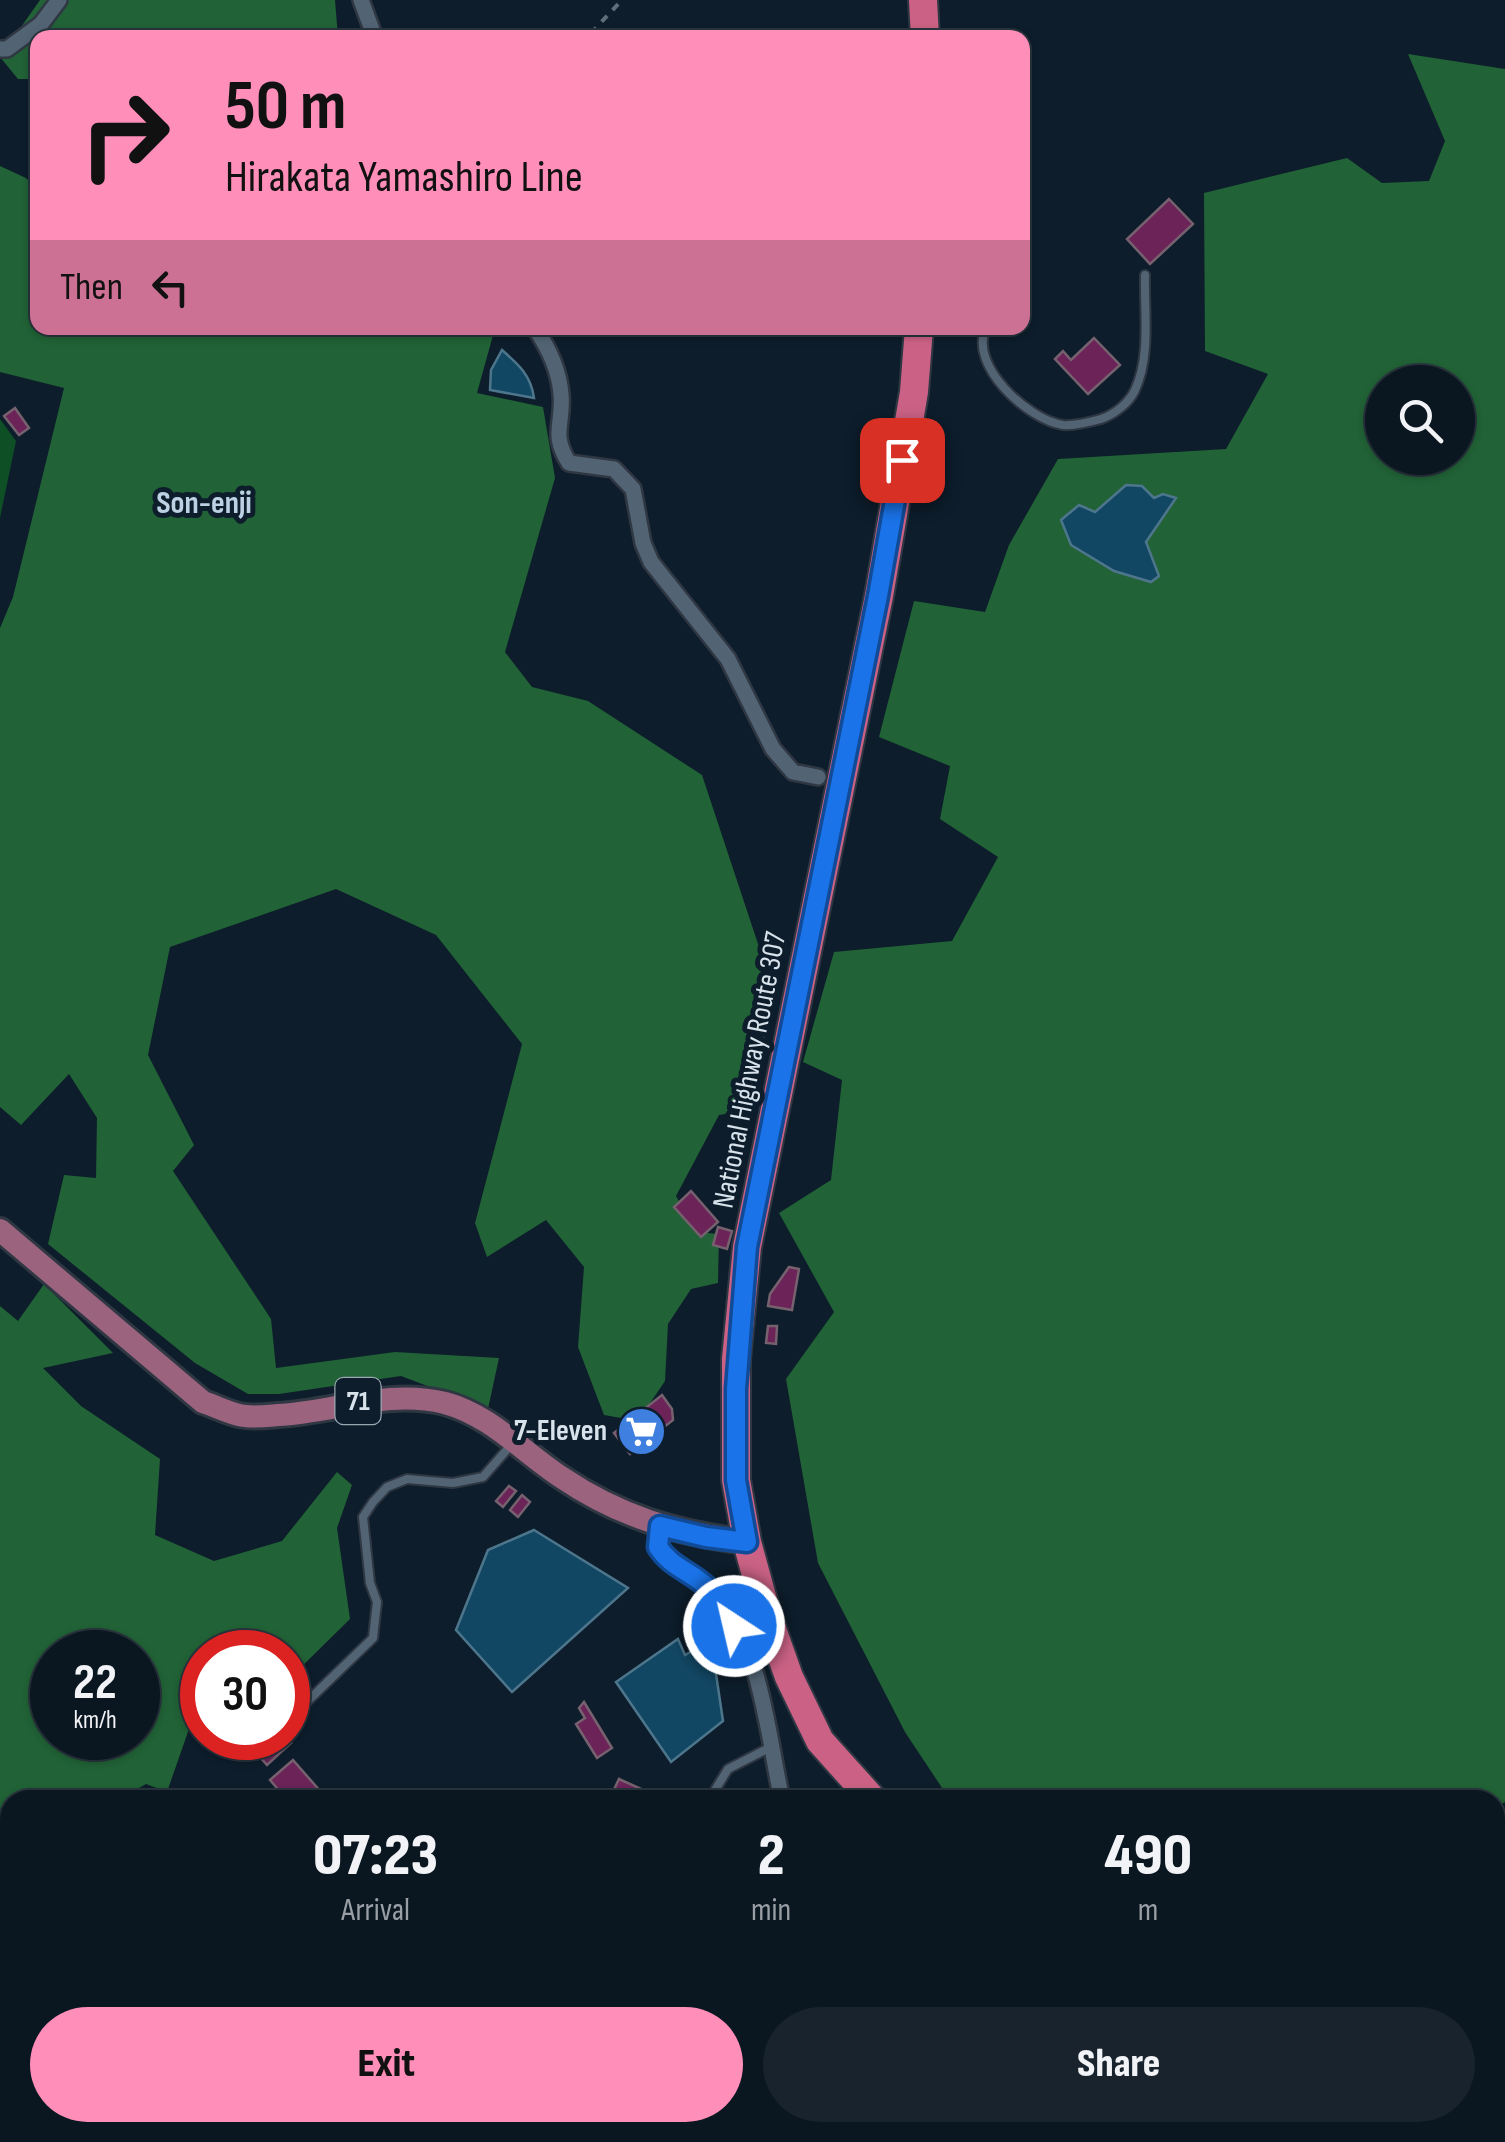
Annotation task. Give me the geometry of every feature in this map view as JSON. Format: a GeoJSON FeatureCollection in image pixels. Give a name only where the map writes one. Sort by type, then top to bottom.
{"type":"FeatureCollection","features":[{"type":"Feature","properties":{"kind":"highway"},"geometry":{"type":"LineString","coordinates":[[923,0],[925,30]]}},
{"type":"Feature","properties":{"kind":"highway","name":"National Highway Route 307"},"geometry":{"type":"LineString","coordinates":[[864,1790],[820,1741],[788,1678],[747,1542],[736,1480],[736,1359],[747,1247],[878,596],[914,392],[918,335]]}},
{"type":"Feature","properties":{"kind":"main road","name":"71"},"geometry":{"type":"LineString","coordinates":[[0,1230],[204,1402],[242,1416],[314,1413],[359,1401],[400,1397],[446,1404],[484,1419],[560,1477],[620,1512],[706,1537],[747,1542]]}},
{"type":"Feature","properties":{"kind":"street"},"geometry":{"type":"LineString","coordinates":[[32,30],[59,0]]}},
{"type":"Feature","properties":{"kind":"street"},"geometry":{"type":"LineString","coordinates":[[361,0],[372,30]]}},
{"type":"Feature","properties":{"kind":"street"},"geometry":{"type":"LineString","coordinates":[[0,50],[30,32]]}},
{"type":"Feature","properties":{"kind":"street"},"geometry":{"type":"LineString","coordinates":[[539,335],[556,369],[561,396],[557,444],[568,463],[614,469],[633,489],[651,562],[728,659],[773,749],[794,772],[818,777]]}},
{"type":"Feature","properties":{"kind":"street"},"geometry":{"type":"LineString","coordinates":[[660,1526],[658,1547],[669,1563],[706,1585],[724,1606],[745,1647],[780,1790]]}},
{"type":"Feature","properties":{"kind":"lane"},"geometry":{"type":"LineString","coordinates":[[982,335],[984,359],[1028,410],[1065,425],[1102,418],[1116,412],[1134,394],[1142,370],[1144,275]]}},
{"type":"Feature","properties":{"kind":"lane"},"geometry":{"type":"LineString","coordinates":[[310,1699],[373,1638],[377,1602],[370,1583],[363,1517],[373,1502],[388,1487],[407,1479],[454,1484],[483,1477],[514,1442]]}},
{"type":"Feature","properties":{"kind":"lane"},"geometry":{"type":"LineString","coordinates":[[715,1790],[728,1769],[771,1747]]}},
{"type":"Feature","properties":{"kind":"path"},"geometry":{"type":"LineString","coordinates":[[594,30],[622,0]]}},
{"type":"Feature","properties":{"kind":"green space"},"geometry":{"type":"Polygon","coordinates":[[[40,0],[335,0],[337,30],[30,30],[30,79],[18,79],[0,57],[40,0]]]}},
{"type":"Feature","properties":{"kind":"green space"},"geometry":{"type":"Polygon","coordinates":[[[1408,54],[1505,69],[1505,1790],[943,1790],[905,1732],[818,1563],[786,1379],[834,1312],[779,1213],[831,1180],[842,1080],[803,1062],[834,952],[952,941],[998,857],[940,819],[950,766],[879,737],[914,601],[985,612],[1009,545],[1058,459],[1226,449],[1268,374],[1205,351],[1204,193],[1347,158],[1382,183],[1429,181],[1445,141],[1408,54]]]}},
{"type":"Feature","properties":{"kind":"green space"},"geometry":{"type":"Polygon","coordinates":[[[0,166],[30,183],[30,335],[493,335],[477,393],[543,407],[555,478],[505,652],[532,687],[588,701],[702,775],[772,986],[755,1109],[719,1115],[676,1196],[697,1232],[719,1234],[718,1283],[691,1289],[668,1324],[665,1381],[638,1421],[604,1415],[578,1347],[584,1267],[546,1220],[487,1257],[475,1223],[522,1044],[436,935],[336,889],[170,947],[148,1055],[194,1145],[173,1171],[271,1319],[276,1368],[395,1352],[499,1358],[488,1409],[401,1376],[279,1394],[248,1394],[195,1363],[48,1244],[64,1175],[96,1178],[97,1118],[69,1074],[21,1125],[0,1107],[0,628],[13,597],[64,388],[0,372],[0,166]]]}},
{"type":"Feature","properties":{"kind":"green space"},"geometry":{"type":"Polygon","coordinates":[[[0,419],[16,441],[0,518],[0,419]]]}},
{"type":"Feature","properties":{"kind":"green space"},"geometry":{"type":"Polygon","coordinates":[[[44,1284],[113,1353],[43,1368],[81,1406],[160,1459],[155,1535],[214,1561],[282,1541],[337,1472],[352,1485],[337,1528],[350,1619],[310,1658],[310,1630],[180,1630],[180,1755],[168,1790],[146,1784],[136,1790],[0,1790],[0,1306],[18,1321],[44,1284]]]}},
{"type":"Feature","properties":{"kind":"water"},"geometry":{"type":"Polygon","coordinates":[[[502,350],[527,376],[534,398],[490,390],[491,370],[502,350]]]}},
{"type":"Feature","properties":{"kind":"water"},"geometry":{"type":"Polygon","coordinates":[[[1126,485],[1142,486],[1154,498],[1163,494],[1176,498],[1146,542],[1159,576],[1151,582],[1114,571],[1071,545],[1061,520],[1079,505],[1095,512],[1126,485]]]}},
{"type":"Feature","properties":{"kind":"water"},"geometry":{"type":"Polygon","coordinates":[[[534,1530],[628,1588],[512,1692],[456,1630],[488,1550],[534,1530]]]}},
{"type":"Feature","properties":{"kind":"water"},"geometry":{"type":"Polygon","coordinates":[[[678,1639],[685,1655],[705,1644],[715,1667],[723,1721],[671,1762],[616,1682],[678,1639]]]}},
{"type":"Feature","properties":{"kind":"building"},"geometry":{"type":"Polygon","coordinates":[[[1169,199],[1193,224],[1150,264],[1127,239],[1169,199]]]}},
{"type":"Feature","properties":{"kind":"building"},"geometry":{"type":"Polygon","coordinates":[[[1094,338],[1120,365],[1088,394],[1055,359],[1063,351],[1071,360],[1094,338]]]}},
{"type":"Feature","properties":{"kind":"building"},"geometry":{"type":"Polygon","coordinates":[[[15,408],[29,428],[19,435],[4,416],[15,408]]]}},
{"type":"Feature","properties":{"kind":"building"},"geometry":{"type":"Polygon","coordinates":[[[691,1191],[718,1222],[701,1237],[674,1207],[691,1191]]]}},
{"type":"Feature","properties":{"kind":"building"},"geometry":{"type":"Polygon","coordinates":[[[718,1227],[732,1231],[727,1249],[713,1245],[718,1227]]]}},
{"type":"Feature","properties":{"kind":"building"},"geometry":{"type":"Polygon","coordinates":[[[789,1267],[799,1269],[792,1310],[768,1306],[770,1294],[789,1267]]]}},
{"type":"Feature","properties":{"kind":"building"},"geometry":{"type":"Polygon","coordinates":[[[768,1326],[777,1326],[776,1344],[766,1343],[768,1326]]]}},
{"type":"Feature","properties":{"kind":"building"},"geometry":{"type":"Polygon","coordinates":[[[662,1395],[672,1409],[673,1420],[630,1454],[614,1433],[662,1395]]]}},
{"type":"Feature","properties":{"kind":"building"},"geometry":{"type":"Polygon","coordinates":[[[509,1486],[516,1491],[503,1507],[496,1501],[509,1486]]]}},
{"type":"Feature","properties":{"kind":"building"},"geometry":{"type":"Polygon","coordinates":[[[522,1495],[530,1502],[518,1517],[510,1510],[522,1495]]]}},
{"type":"Feature","properties":{"kind":"building"},"geometry":{"type":"Polygon","coordinates":[[[584,1702],[612,1748],[597,1758],[576,1724],[585,1718],[579,1708],[584,1702]]]}},
{"type":"Feature","properties":{"kind":"building"},"geometry":{"type":"Polygon","coordinates":[[[293,1760],[319,1790],[278,1790],[270,1780],[293,1760]]]}},
{"type":"Feature","properties":{"kind":"building"},"geometry":{"type":"Polygon","coordinates":[[[619,1779],[643,1790],[614,1790],[619,1779]]]}},
{"type":"Feature","properties":{"kind":"place","name":"7-Eleven"},"geometry":{"type":"Point","coordinates":[642,1431]}},
{"type":"Feature","properties":{"kind":"district","name":"Son-enji"},"geometry":{"type":"Point","coordinates":[204,503]}},
{"type":"Feature","properties":{"kind":"route"},"geometry":{"type":"LineString","coordinates":[[734,1626],[724,1606],[706,1585],[669,1563],[658,1547],[660,1526],[747,1542],[736,1480],[736,1359],[747,1247],[902,460]]}}]}
